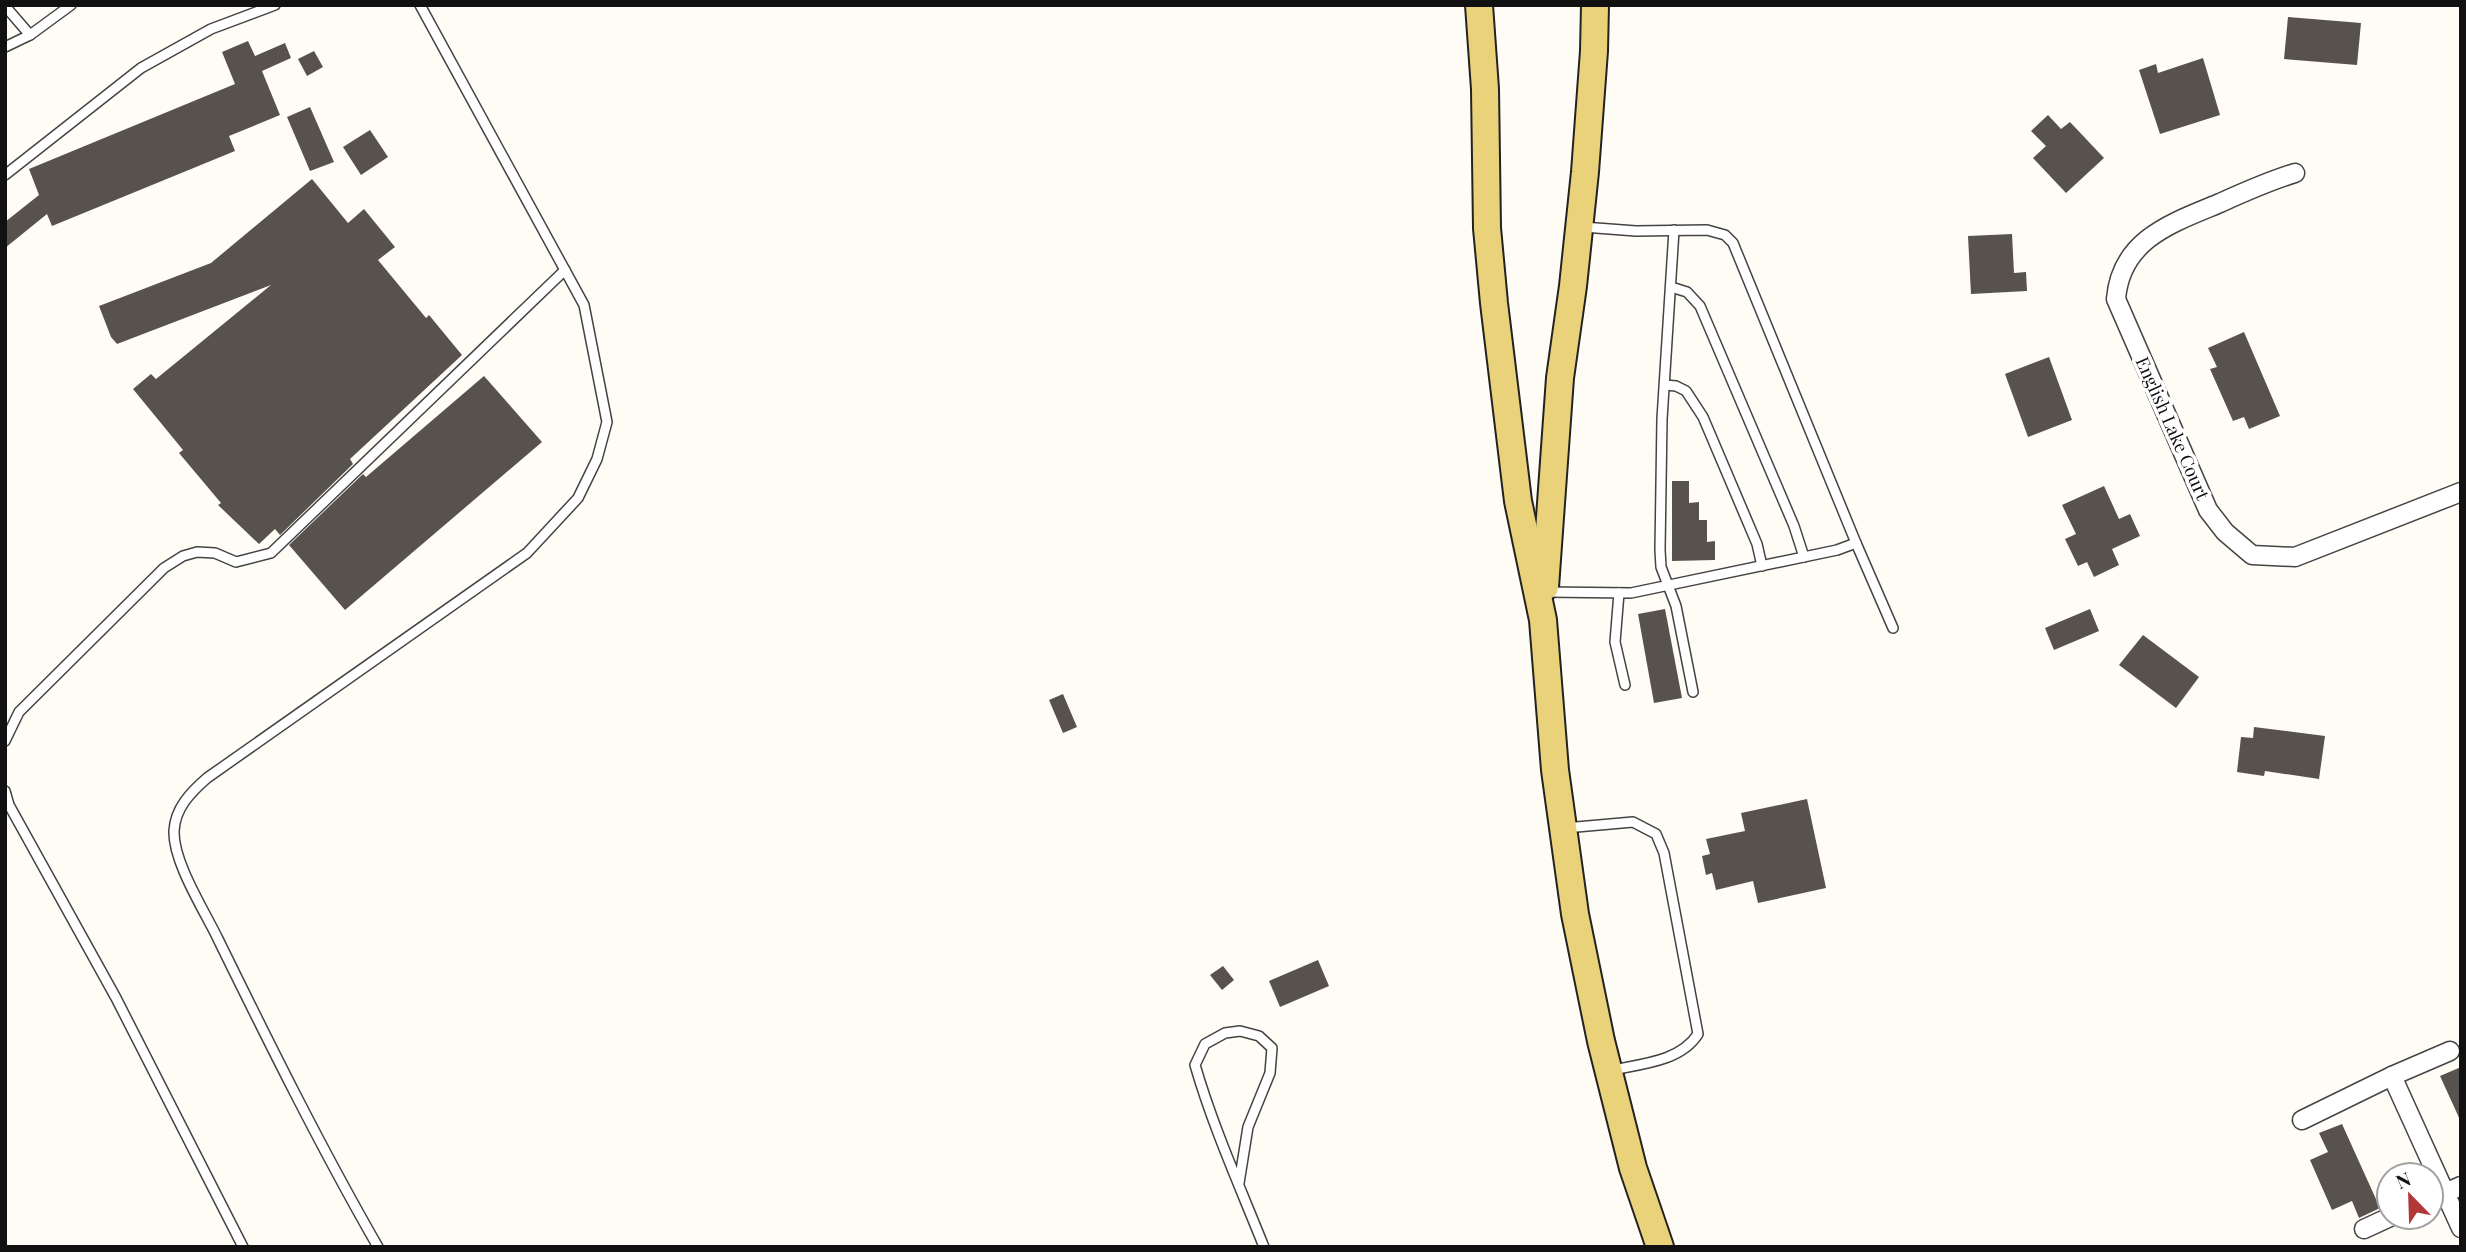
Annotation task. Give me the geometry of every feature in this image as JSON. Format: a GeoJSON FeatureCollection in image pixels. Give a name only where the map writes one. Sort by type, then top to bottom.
{"type":"FeatureCollection","features":[{"type":"Feature","properties":{"kind":"main road"},"geometry":{"type":"LineString","coordinates":[[1479,5],[1485,89],[1487,228],[1494,303],[1518,501],[1543,620],[1555,770],[1575,914],[1608,1071],[1633,1168],[1660,1247]]}},
{"type":"Feature","properties":{"kind":"main road"},"geometry":{"type":"LineString","coordinates":[[1543,620],[1560,378],[1579,226],[1594,51],[1595,5]]}},
{"type":"Feature","properties":{"kind":"street","name":"English Lake Court"},"geometry":{"type":"LineString","coordinates":[[2295,173],[2273,179],[2163,228],[2137,248],[2118,279],[2116,299],[2208,510],[2225,532],[2252,555],[2295,557],[2461,492]]}},
{"type":"Feature","properties":{"kind":"street"},"geometry":{"type":"LineString","coordinates":[[2302,1120],[2450,1051]]}},
{"type":"Feature","properties":{"kind":"street"},"geometry":{"type":"LineString","coordinates":[[2392,1076],[2461,1228]]}},
{"type":"Feature","properties":{"kind":"street"},"geometry":{"type":"LineString","coordinates":[[2364,1229],[2375,1224]]}},
{"type":"Feature","properties":{"kind":"lane"},"geometry":{"type":"LineString","coordinates":[[5,47],[30,35],[71,5]]}},
{"type":"Feature","properties":{"kind":"lane"},"geometry":{"type":"LineString","coordinates":[[5,175],[141,68],[212,29],[275,5]]}},
{"type":"Feature","properties":{"kind":"lane"},"geometry":{"type":"LineString","coordinates":[[378,1247],[335,1171],[185,872],[174,832],[176,819],[191,792],[207,778],[527,552],[578,498],[597,459],[607,422],[584,305],[420,5]]}},
{"type":"Feature","properties":{"kind":"lane"},"geometry":{"type":"LineString","coordinates":[[5,6],[30,35]]}},
{"type":"Feature","properties":{"kind":"lane"},"geometry":{"type":"LineString","coordinates":[[1579,226],[1636,230],[1707,230],[1726,235],[1733,243],[1893,628]]}},
{"type":"Feature","properties":{"kind":"lane"},"geometry":{"type":"LineString","coordinates":[[1674,230],[1665,385],[1660,550],[1661,566],[1676,606],[1693,692]]}},
{"type":"Feature","properties":{"kind":"lane"},"geometry":{"type":"LineString","coordinates":[[5,741],[19,712],[164,569],[183,556],[197,552],[215,553],[236,562],[271,553],[565,270]]}},
{"type":"Feature","properties":{"kind":"lane"},"geometry":{"type":"LineString","coordinates":[[1671,287],[1687,292],[1700,306],[1794,526],[1804,557]]}},
{"type":"Feature","properties":{"kind":"lane"},"geometry":{"type":"LineString","coordinates":[[1665,385],[1686,391],[1703,417],[1757,544],[1762,566]]}},
{"type":"Feature","properties":{"kind":"lane"},"geometry":{"type":"LineString","coordinates":[[1545,592],[1631,593],[1838,550],[1856,543]]}},
{"type":"Feature","properties":{"kind":"lane"},"geometry":{"type":"LineString","coordinates":[[1619,593],[1615,642],[1625,685]]}},
{"type":"Feature","properties":{"kind":"lane"},"geometry":{"type":"LineString","coordinates":[[5,791],[9,806],[116,998],[243,1247]]}},
{"type":"Feature","properties":{"kind":"lane"},"geometry":{"type":"LineString","coordinates":[[1563,828],[1633,822],[1656,834],[1664,853],[1698,1034],[1693,1042],[1680,1052],[1645,1064],[1608,1071]]}},
{"type":"Feature","properties":{"kind":"lane"},"geometry":{"type":"LineString","coordinates":[[1239,1183],[1248,1127],[1270,1073],[1272,1048],[1259,1036],[1240,1031],[1225,1033],[1205,1044],[1195,1065],[1204,1095],[1264,1247]]}},
{"type":"Feature","properties":{"kind":"building"},"geometry":{"type":"Polygon","coordinates":[[[2288,17],[2361,23],[2357,65],[2284,59],[2288,17]]]}},
{"type":"Feature","properties":{"kind":"building"},"geometry":{"type":"Polygon","coordinates":[[[248,41],[255,56],[285,43],[291,58],[262,71],[280,115],[229,136],[235,151],[52,226],[47,214],[5,248],[5,222],[39,195],[29,169],[235,84],[222,52],[248,41]]]}},
{"type":"Feature","properties":{"kind":"building"},"geometry":{"type":"Polygon","coordinates":[[[314,51],[323,67],[307,76],[298,59],[314,51]]]}},
{"type":"Feature","properties":{"kind":"building"},"geometry":{"type":"Polygon","coordinates":[[[2203,58],[2220,115],[2160,134],[2139,70],[2156,64],[2158,73],[2203,58]]]}},
{"type":"Feature","properties":{"kind":"building"},"geometry":{"type":"Polygon","coordinates":[[[310,107],[334,162],[310,171],[287,117],[310,107]]]}},
{"type":"Feature","properties":{"kind":"building"},"geometry":{"type":"Polygon","coordinates":[[[2048,115],[2061,129],[2070,122],[2104,158],[2066,193],[2033,158],[2046,146],[2031,131],[2048,115]]]}},
{"type":"Feature","properties":{"kind":"building"},"geometry":{"type":"Polygon","coordinates":[[[370,130],[388,157],[361,175],[343,147],[370,130]]]}},
{"type":"Feature","properties":{"kind":"building"},"geometry":{"type":"Polygon","coordinates":[[[312,179],[348,223],[364,209],[395,247],[378,260],[426,318],[429,315],[462,355],[350,459],[353,464],[280,535],[275,529],[259,544],[218,505],[221,503],[179,453],[183,450],[133,389],[151,374],[156,379],[271,285],[117,344],[111,337],[99,306],[211,263],[312,179]]]}},
{"type":"Feature","properties":{"kind":"building"},"geometry":{"type":"Polygon","coordinates":[[[2012,234],[2014,273],[2026,272],[2027,291],[1971,294],[1968,236],[2012,234]]]}},
{"type":"Feature","properties":{"kind":"building"},"geometry":{"type":"Polygon","coordinates":[[[2244,332],[2280,416],[2249,429],[2244,417],[2233,421],[2210,369],[2217,367],[2208,348],[2244,332]]]}},
{"type":"Feature","properties":{"kind":"building"},"geometry":{"type":"Polygon","coordinates":[[[2049,357],[2072,420],[2028,437],[2005,374],[2049,357]]]}},
{"type":"Feature","properties":{"kind":"building"},"geometry":{"type":"Polygon","coordinates":[[[484,376],[542,442],[345,610],[289,545],[363,474],[366,477],[484,376]]]}},
{"type":"Feature","properties":{"kind":"building"},"geometry":{"type":"Polygon","coordinates":[[[1672,481],[1689,481],[1689,503],[1699,502],[1699,520],[1707,520],[1707,542],[1715,541],[1715,560],[1672,561],[1672,481]]]}},
{"type":"Feature","properties":{"kind":"building"},"geometry":{"type":"Polygon","coordinates":[[[2104,486],[2119,519],[2130,514],[2140,536],[2112,549],[2119,565],[2094,577],[2087,562],[2078,566],[2065,539],[2076,534],[2062,505],[2104,486]]]}},
{"type":"Feature","properties":{"kind":"building"},"geometry":{"type":"Polygon","coordinates":[[[1665,609],[1682,698],[1654,703],[1638,614],[1665,609]]]}},
{"type":"Feature","properties":{"kind":"building"},"geometry":{"type":"Polygon","coordinates":[[[2090,609],[2099,631],[2054,650],[2045,628],[2090,609]]]}},
{"type":"Feature","properties":{"kind":"building"},"geometry":{"type":"Polygon","coordinates":[[[2143,635],[2199,677],[2176,708],[2119,665],[2143,635]]]}},
{"type":"Feature","properties":{"kind":"building"},"geometry":{"type":"Polygon","coordinates":[[[1063,694],[1077,727],[1063,733],[1049,700],[1063,694]]]}},
{"type":"Feature","properties":{"kind":"building"},"geometry":{"type":"Polygon","coordinates":[[[2254,727],[2325,736],[2319,779],[2265,771],[2264,776],[2237,772],[2241,737],[2253,738],[2254,727]]]}},
{"type":"Feature","properties":{"kind":"building"},"geometry":{"type":"Polygon","coordinates":[[[1807,799],[1826,888],[1758,903],[1753,881],[1716,890],[1712,873],[1706,875],[1702,856],[1710,854],[1706,839],[1745,831],[1741,813],[1807,799]]]}},
{"type":"Feature","properties":{"kind":"building"},"geometry":{"type":"Polygon","coordinates":[[[1318,960],[1329,986],[1280,1007],[1269,981],[1318,960]]]}},
{"type":"Feature","properties":{"kind":"building"},"geometry":{"type":"Polygon","coordinates":[[[1223,966],[1234,980],[1222,990],[1210,975],[1223,966]]]}},
{"type":"Feature","properties":{"kind":"building"},"geometry":{"type":"Polygon","coordinates":[[[2461,1067],[2461,1122],[2440,1076],[2461,1067]]]}},
{"type":"Feature","properties":{"kind":"building"},"geometry":{"type":"Polygon","coordinates":[[[2342,1124],[2375,1197],[2375,1210],[2359,1218],[2352,1201],[2332,1210],[2310,1160],[2328,1152],[2319,1133],[2342,1124]]]}}]}
